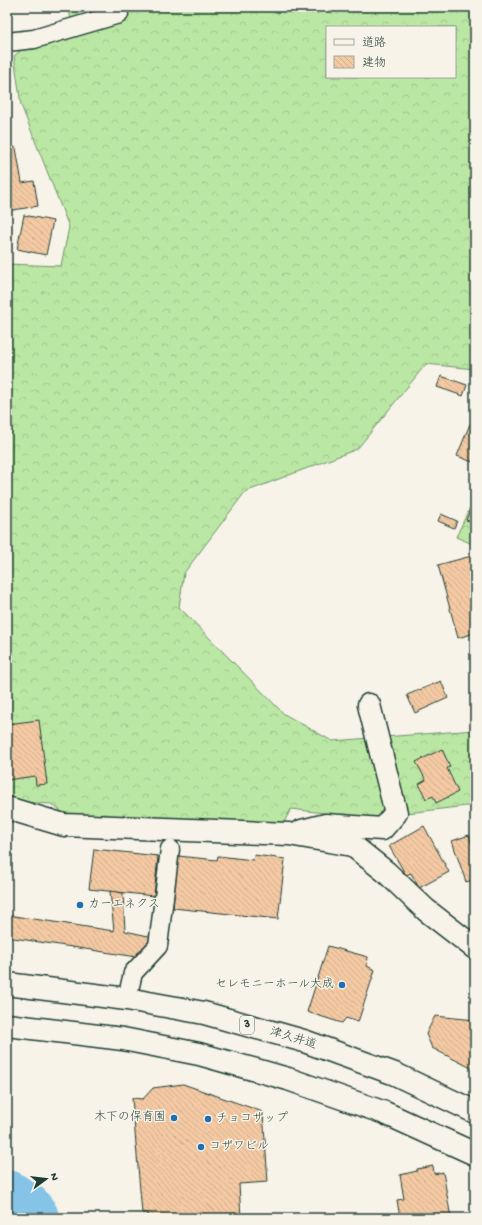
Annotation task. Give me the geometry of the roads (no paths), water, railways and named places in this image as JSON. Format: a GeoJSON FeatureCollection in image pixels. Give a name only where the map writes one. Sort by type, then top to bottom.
{"type":"FeatureCollection","features":[{"type":"Feature","properties":{"kind":"main road"},"geometry":{"type":"LineString","coordinates":[[289,834],[326,825],[382,829],[396,814],[369,706]]}},
{"type":"Feature","properties":{"kind":"main road"},"geometry":{"type":"LineString","coordinates":[[7,808],[64,826],[289,834],[352,845],[386,872],[426,910],[475,948]]}},
{"type":"Feature","properties":{"kind":"main road","name":"津久井道"},"geometry":{"type":"LineString","coordinates":[[7,984],[128,999],[204,1014],[304,1042],[395,1074],[475,1112]]}},
{"type":"Feature","properties":{"kind":"main road"},"geometry":{"type":"LineString","coordinates":[[7,1025],[123,1039],[199,1054],[288,1079],[385,1113],[475,1154]]}},
{"type":"Feature","properties":{"kind":"lane"},"geometry":{"type":"LineString","coordinates":[[7,42],[34,38],[119,14]]}},
{"type":"Feature","properties":{"kind":"lane"},"geometry":{"type":"LineString","coordinates":[[128,999],[133,973],[158,946],[170,849]]}},
{"type":"Feature","properties":{"kind":"waterway"},"geometry":{"type":"LineString","coordinates":[[7,1198],[25,1210],[31,1218]]}},
{"type":"Feature","properties":{"kind":"place","name":"カーエネクス"},"geometry":{"type":"Point","coordinates":[80,905]}},
{"type":"Feature","properties":{"kind":"place","name":"セレモニーホール大成"},"geometry":{"type":"Point","coordinates":[342,985]}},
{"type":"Feature","properties":{"kind":"place","name":"木下の保育園"},"geometry":{"type":"Point","coordinates":[174,1118]}},
{"type":"Feature","properties":{"kind":"place","name":"チョコザップ"},"geometry":{"type":"Point","coordinates":[208,1119]}},
{"type":"Feature","properties":{"kind":"place","name":"コザワビル"},"geometry":{"type":"Point","coordinates":[201,1147]}}]}
